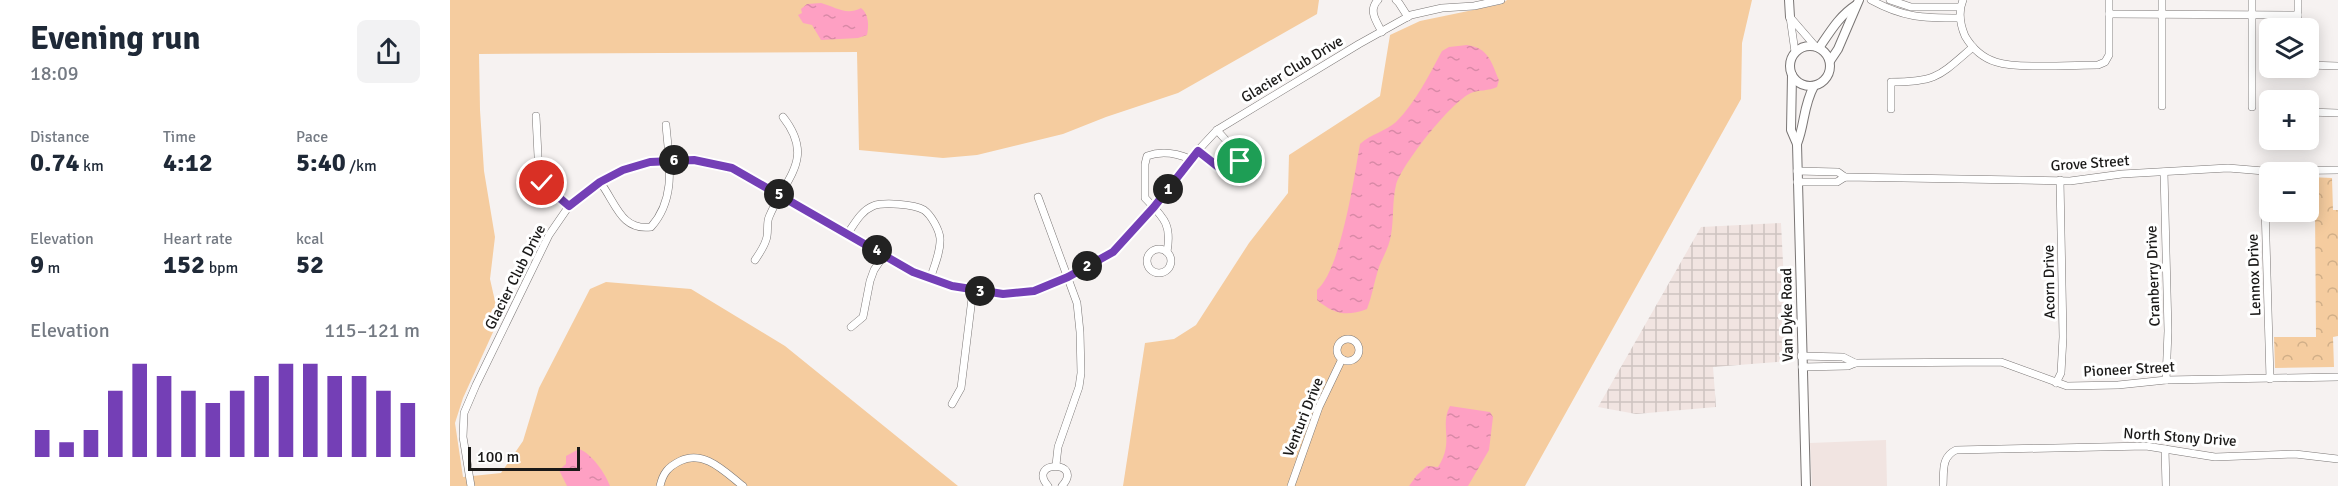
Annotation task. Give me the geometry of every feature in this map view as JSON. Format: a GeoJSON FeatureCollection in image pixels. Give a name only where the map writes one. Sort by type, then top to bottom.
{"type":"FeatureCollection","features":[{"type":"Feature","properties":{"kind":"street"},"geometry":{"type":"LineString","coordinates":[[1378,0],[1373,7],[1373,13],[1382,32]]}},
{"type":"Feature","properties":{"kind":"street"},"geometry":{"type":"LineString","coordinates":[[1396,0],[1408,18]]}},
{"type":"Feature","properties":{"kind":"street","name":"Glacier Club Drive"},"geometry":{"type":"LineString","coordinates":[[471,486],[463,437],[465,413],[549,235],[569,206],[600,182],[623,170],[650,162],[669,160],[694,160],[732,168],[930,279],[973,290],[1003,294],[1034,291],[1068,277],[1113,252],[1154,207],[1190,159],[1217,130],[1408,18],[1442,8],[1474,6],[1501,0]]}},
{"type":"Feature","properties":{"kind":"street"},"geometry":{"type":"LineString","coordinates":[[1789,0],[1795,52]]}},
{"type":"Feature","properties":{"kind":"street"},"geometry":{"type":"LineString","coordinates":[[1871,0],[1891,11],[1912,17],[1960,18]]}},
{"type":"Feature","properties":{"kind":"street"},"geometry":{"type":"LineString","coordinates":[[1890,0],[1911,7],[1961,4],[1960,18],[1964,33],[1973,47],[1994,61],[2005,64],[2098,65],[2105,62],[2109,55],[2109,0]]}},
{"type":"Feature","properties":{"kind":"street"},"geometry":{"type":"LineString","coordinates":[[2162,0],[2162,106]]}},
{"type":"Feature","properties":{"kind":"street"},"geometry":{"type":"LineString","coordinates":[[2252,107],[2253,0]]}},
{"type":"Feature","properties":{"kind":"street"},"geometry":{"type":"LineString","coordinates":[[2109,14],[2298,15],[2298,0]]}},
{"type":"Feature","properties":{"kind":"street"},"geometry":{"type":"LineString","coordinates":[[1818,47],[1846,12],[1858,3]]}},
{"type":"Feature","properties":{"kind":"street"},"geometry":{"type":"LineString","coordinates":[[1818,47],[1803,47],[1795,52],[1790,62],[1792,75],[1801,84],[1814,86],[1825,80],[1829,74],[1830,61],[1838,49],[1858,3]]}},
{"type":"Feature","properties":{"kind":"street"},"geometry":{"type":"LineString","coordinates":[[1790,18],[1827,55],[1830,61]]}},
{"type":"Feature","properties":{"kind":"street"},"geometry":{"type":"LineString","coordinates":[[1891,109],[1891,82],[1917,82],[1939,76],[1973,47]]}},
{"type":"Feature","properties":{"kind":"street"},"geometry":{"type":"LineString","coordinates":[[2319,65],[2338,66]]}},
{"type":"Feature","properties":{"kind":"street","name":"Van Dyke Road"},"geometry":{"type":"LineString","coordinates":[[1792,75],[1791,130],[1797,144],[1806,486]]}},
{"type":"Feature","properties":{"kind":"street","name":"Van Dyke Road"},"geometry":{"type":"LineString","coordinates":[[1797,144],[1803,130],[1805,104],[1814,86]]}},
{"type":"Feature","properties":{"kind":"street"},"geometry":{"type":"LineString","coordinates":[[2319,112],[2338,112]]}},
{"type":"Feature","properties":{"kind":"street"},"geometry":{"type":"LineString","coordinates":[[536,116],[539,176],[542,183],[569,206]]}},
{"type":"Feature","properties":{"kind":"street"},"geometry":{"type":"LineString","coordinates":[[755,260],[766,240],[768,219],[797,166],[794,131],[783,117]]}},
{"type":"Feature","properties":{"kind":"street"},"geometry":{"type":"LineString","coordinates":[[600,182],[630,225],[640,228],[651,227],[658,219],[670,191],[666,125]]}},
{"type":"Feature","properties":{"kind":"street"},"geometry":{"type":"LineString","coordinates":[[1198,151],[1231,177],[1237,177],[1240,161],[1237,153],[1217,130]]}},
{"type":"Feature","properties":{"kind":"street"},"geometry":{"type":"LineString","coordinates":[[1167,252],[1170,236],[1165,219],[1145,198],[1144,164],[1147,156],[1154,154],[1169,153],[1190,159]]}},
{"type":"Feature","properties":{"kind":"street","name":"Grove Street"},"geometry":{"type":"LineString","coordinates":[[1797,171],[1838,172],[1845,177],[2060,180],[2228,168],[2259,171]]}},
{"type":"Feature","properties":{"kind":"street","name":"Grove Street"},"geometry":{"type":"LineString","coordinates":[[2319,170],[2338,170]]}},
{"type":"Feature","properties":{"kind":"street","name":"Cranberry Drive"},"geometry":{"type":"LineString","coordinates":[[2164,172],[2168,331],[2166,380]]}},
{"type":"Feature","properties":{"kind":"street","name":"Grove Street"},"geometry":{"type":"LineString","coordinates":[[1797,182],[1838,182],[1845,177]]}},
{"type":"Feature","properties":{"kind":"street","name":"Acorn Drive"},"geometry":{"type":"LineString","coordinates":[[2056,383],[2061,373],[2063,337],[2060,180]]}},
{"type":"Feature","properties":{"kind":"street"},"geometry":{"type":"LineString","coordinates":[[1038,197],[1077,303],[1081,373],[1079,387],[1058,447],[1056,465]]}},
{"type":"Feature","properties":{"kind":"street"},"geometry":{"type":"LineString","coordinates":[[848,233],[863,212],[875,205],[911,206],[924,210],[935,223],[940,238],[930,279]]}},
{"type":"Feature","properties":{"kind":"street","name":"Lennox Drive"},"geometry":{"type":"LineString","coordinates":[[2265,222],[2270,379]]}},
{"type":"Feature","properties":{"kind":"street"},"geometry":{"type":"LineString","coordinates":[[851,327],[862,317],[874,270],[884,255]]}},
{"type":"Feature","properties":{"kind":"street"},"geometry":{"type":"LineString","coordinates":[[952,404],[961,388],[973,290]]}},
{"type":"Feature","properties":{"kind":"street","name":"Pioneer Street"},"geometry":{"type":"LineString","coordinates":[[1801,356],[1843,357],[1854,363]]}},
{"type":"Feature","properties":{"kind":"street","name":"Venturi Drive"},"geometry":{"type":"LineString","coordinates":[[1290,486],[1319,406],[1342,358]]}},
{"type":"Feature","properties":{"kind":"street","name":"Pioneer Street"},"geometry":{"type":"LineString","coordinates":[[1802,367],[1848,366],[1854,363],[2001,362],[2067,386],[2118,386],[2166,380],[2338,377]]}},
{"type":"Feature","properties":{"kind":"street","name":"North Stony Drive"},"geometry":{"type":"LineString","coordinates":[[1943,486],[1944,461],[1948,453],[1968,449],[2146,446],[2215,457],[2295,454],[2338,459]]}},
{"type":"Feature","properties":{"kind":"street"},"geometry":{"type":"LineString","coordinates":[[2165,449],[2166,486]]}},
{"type":"Feature","properties":{"kind":"street"},"geometry":{"type":"LineString","coordinates":[[660,486],[663,473],[671,465],[693,457],[715,464],[743,486]]}},
{"type":"Feature","properties":{"kind":"street"},"geometry":{"type":"LineString","coordinates":[[1048,486],[1044,474],[1048,467],[1056,465],[1063,468],[1067,474],[1066,482],[1062,486]]}},
{"type":"Feature","properties":{"kind":"shaded area"},"geometry":{"type":"Polygon","coordinates":[[[1781,223],[1788,361],[1713,367],[1716,407],[1636,414],[1598,407],[1701,227],[1781,223]]]}},
{"type":"Feature","properties":{"kind":"shaded area"},"geometry":{"type":"Polygon","coordinates":[[[1886,440],[1887,486],[1812,486],[1810,443],[1886,440]]]}},
{"type":"Feature","properties":{"kind":"green space"},"geometry":{"type":"Polygon","coordinates":[[[450,0],[1319,0],[1317,14],[1178,93],[1063,134],[977,155],[943,158],[859,150],[857,52],[479,54],[484,171],[495,237],[490,279],[499,319],[463,398],[455,423],[463,477],[501,473],[523,441],[539,388],[590,289],[606,282],[691,289],[785,346],[958,486],[450,486],[450,0]]]}},
{"type":"Feature","properties":{"kind":"green space"},"geometry":{"type":"Polygon","coordinates":[[[1507,0],[1752,0],[1742,43],[1741,99],[1525,486],[1123,486],[1145,343],[1174,339],[1196,325],[1249,243],[1288,193],[1289,155],[1380,96],[1390,35],[1420,21],[1502,4],[1507,0]]]}},
{"type":"Feature","properties":{"kind":"green space"},"geometry":{"type":"Polygon","coordinates":[[[2319,177],[2332,178],[2333,210],[2338,210],[2338,336],[2333,337],[2334,367],[2275,368],[2274,337],[2316,337],[2315,222],[2319,222],[2319,177]]]}},
{"type":"Feature","properties":{"kind":"water"},"geometry":{"type":"Polygon","coordinates":[[[821,3],[846,11],[861,8],[868,20],[867,35],[858,38],[821,40],[812,25],[803,23],[798,15],[802,13],[801,9],[807,4],[821,3]]]}},
{"type":"Feature","properties":{"kind":"water"},"geometry":{"type":"Polygon","coordinates":[[[1467,45],[1480,49],[1488,57],[1499,80],[1497,87],[1471,93],[1462,99],[1428,134],[1407,163],[1396,185],[1390,240],[1378,270],[1367,309],[1353,313],[1341,313],[1329,308],[1317,300],[1317,290],[1333,263],[1340,244],[1360,144],[1396,122],[1422,88],[1442,51],[1449,47],[1467,45]]]}},
{"type":"Feature","properties":{"kind":"water"},"geometry":{"type":"Polygon","coordinates":[[[1450,406],[1490,412],[1493,417],[1489,450],[1468,486],[1409,486],[1427,466],[1438,467],[1443,458],[1446,450],[1446,420],[1450,406]]]}},
{"type":"Feature","properties":{"kind":"water"},"geometry":{"type":"Polygon","coordinates":[[[579,449],[598,464],[610,486],[567,486],[559,470],[566,464],[566,456],[579,449]]]}},
{"type":"Feature","properties":{"kind":"route"},"geometry":{"type":"LineString","coordinates":[[542,183],[569,206],[600,182],[623,170],[650,162],[694,160],[732,168],[913,272],[952,286],[1003,294],[1034,291],[1068,277],[1113,252],[1154,207],[1198,151],[1231,177],[1237,177],[1240,161]]}}]}
